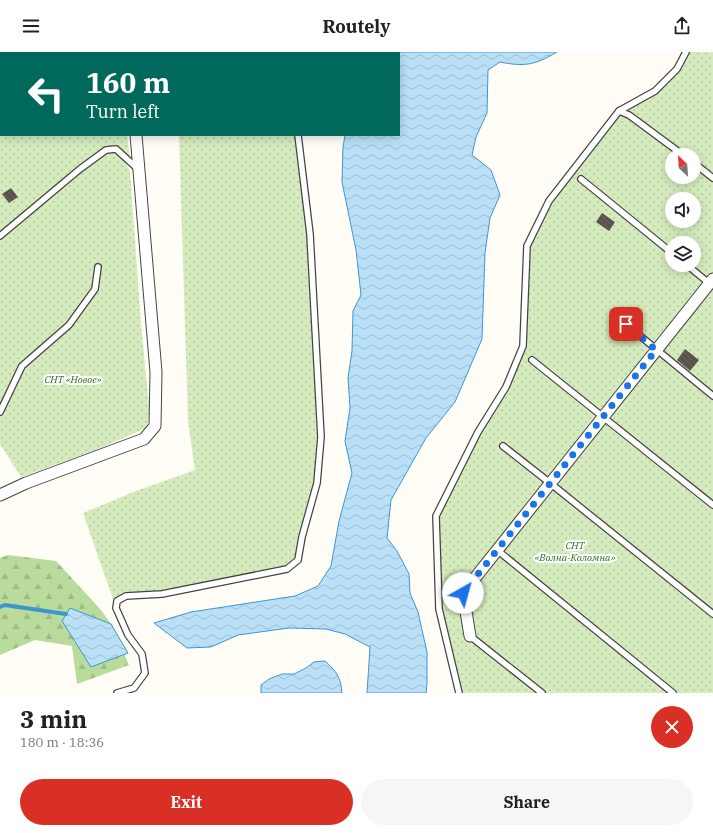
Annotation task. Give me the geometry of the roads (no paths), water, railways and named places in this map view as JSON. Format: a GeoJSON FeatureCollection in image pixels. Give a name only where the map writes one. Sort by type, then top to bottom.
{"type":"FeatureCollection","features":[{"type":"Feature","properties":{"kind":"street"},"geometry":{"type":"LineString","coordinates":[[0,495],[26,483],[144,439],[155,426],[156,372],[136,136]]}},
{"type":"Feature","properties":{"kind":"street"},"geometry":{"type":"LineString","coordinates":[[470,636],[463,593],[656,350],[712,283]]}},
{"type":"Feature","properties":{"kind":"lane"},"geometry":{"type":"LineString","coordinates":[[459,693],[439,609],[436,516],[478,432],[506,387],[523,346],[527,246],[549,201],[619,111],[655,91],[677,69],[686,52]]}},
{"type":"Feature","properties":{"kind":"lane"},"geometry":{"type":"LineString","coordinates":[[619,111],[629,115],[674,148]]}},
{"type":"Feature","properties":{"kind":"lane"},"geometry":{"type":"LineString","coordinates":[[118,693],[134,688],[145,673],[142,654],[128,636],[116,608],[117,601],[126,596],[162,594],[287,569],[298,560],[302,537],[317,483],[322,437],[310,234],[298,136]]}},
{"type":"Feature","properties":{"kind":"lane"},"geometry":{"type":"LineString","coordinates":[[0,236],[74,174],[106,150],[116,149],[139,170]]}},
{"type":"Feature","properties":{"kind":"lane"},"geometry":{"type":"LineString","coordinates":[[701,169],[713,178]]}},
{"type":"Feature","properties":{"kind":"lane"},"geometry":{"type":"LineString","coordinates":[[581,179],[665,247]]}},
{"type":"Feature","properties":{"kind":"lane"},"geometry":{"type":"LineString","coordinates":[[0,412],[22,366],[69,325],[95,289],[98,267]]}},
{"type":"Feature","properties":{"kind":"lane"},"geometry":{"type":"LineString","coordinates":[[697,272],[712,283]]}},
{"type":"Feature","properties":{"kind":"lane"},"geometry":{"type":"LineString","coordinates":[[616,316],[713,396]]}},
{"type":"Feature","properties":{"kind":"lane"},"geometry":{"type":"LineString","coordinates":[[532,360],[713,505]]}},
{"type":"Feature","properties":{"kind":"lane"},"geometry":{"type":"LineString","coordinates":[[503,446],[713,614]]}},
{"type":"Feature","properties":{"kind":"lane"},"geometry":{"type":"LineString","coordinates":[[497,550],[673,693]]}},
{"type":"Feature","properties":{"kind":"lane"},"geometry":{"type":"LineString","coordinates":[[470,636],[542,693]]}},
{"type":"Feature","properties":{"kind":"water"},"geometry":{"type":"Polygon","coordinates":[[[400,52],[557,52],[542,60],[530,64],[500,62],[488,70],[487,113],[476,137],[472,155],[491,170],[500,195],[490,218],[485,253],[482,339],[455,402],[426,438],[391,500],[387,538],[397,551],[409,574],[410,593],[418,612],[427,652],[426,693],[367,693],[370,647],[345,634],[326,629],[289,628],[238,635],[211,647],[187,648],[154,623],[191,612],[295,596],[318,586],[331,566],[339,521],[352,473],[345,441],[350,408],[348,378],[352,351],[353,311],[361,295],[356,250],[342,182],[345,136],[400,136],[400,52]]]}},
{"type":"Feature","properties":{"kind":"water"},"geometry":{"type":"Polygon","coordinates":[[[70,608],[111,624],[128,653],[91,667],[62,621],[70,608]]]}},
{"type":"Feature","properties":{"kind":"water"},"geometry":{"type":"Polygon","coordinates":[[[325,661],[337,675],[342,693],[261,693],[261,685],[269,679],[282,674],[294,674],[314,662],[325,661]]]}},
{"type":"Feature","properties":{"kind":"waterway"},"geometry":{"type":"LineString","coordinates":[[0,607],[5,605],[66,614]]}},
{"type":"Feature","properties":{"kind":"park label","name":"СНТ «Новое»"},"geometry":{"type":"Point","coordinates":[73,379]}},
{"type":"Feature","properties":{"kind":"park label","name":"СНТ «Волна-Коломна»"},"geometry":{"type":"Point","coordinates":[575,550]}}]}
